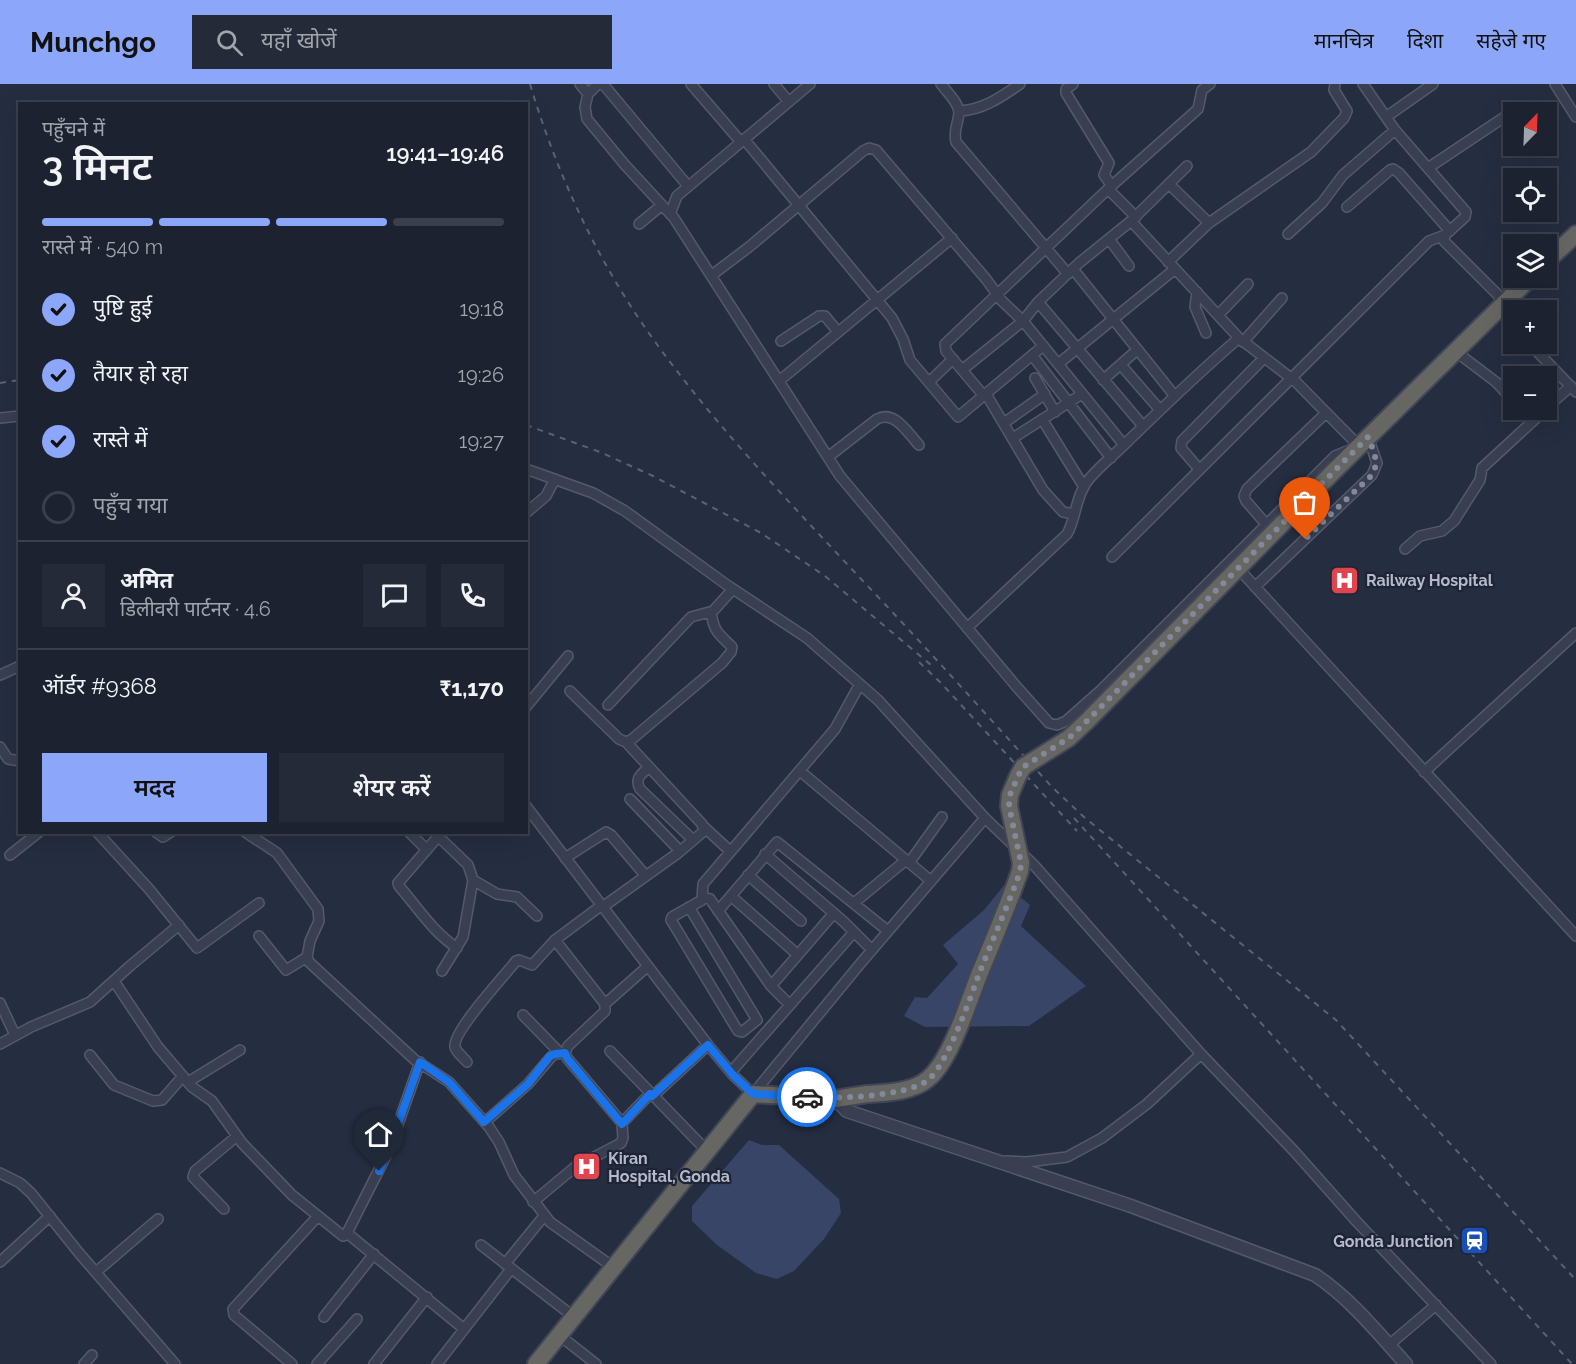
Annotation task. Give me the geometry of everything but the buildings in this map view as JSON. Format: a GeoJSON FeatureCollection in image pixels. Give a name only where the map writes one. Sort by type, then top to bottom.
{"type":"FeatureCollection","features":[{"type":"Feature","properties":{"kind":"highway"},"geometry":{"type":"LineString","coordinates":[[1557,251],[1576,234]]}},
{"type":"Feature","properties":{"kind":"highway"},"geometry":{"type":"LineString","coordinates":[[536,1364],[753,1094],[835,1099],[891,1092],[928,1080],[940,1065],[962,1019],[1020,872],[1021,863],[1009,806],[1010,795],[1023,767],[1069,738],[1087,721],[1363,441],[1519,288]]}},
{"type":"Feature","properties":{"kind":"street"},"geometry":{"type":"LineString","coordinates":[[580,84],[588,94]]}},
{"type":"Feature","properties":{"kind":"street"},"geometry":{"type":"LineString","coordinates":[[598,84],[588,94],[585,107],[587,119],[670,214],[712,275],[840,476],[1049,723],[1057,725],[1066,721],[1101,690],[1335,456],[1363,441]]}},
{"type":"Feature","properties":{"kind":"street"},"geometry":{"type":"LineString","coordinates":[[603,84],[688,186]]}},
{"type":"Feature","properties":{"kind":"street"},"geometry":{"type":"LineString","coordinates":[[691,84],[799,204],[892,318],[903,339],[910,360],[958,417],[1043,346]]}},
{"type":"Feature","properties":{"kind":"street"},"geometry":{"type":"LineString","coordinates":[[774,84],[789,102]]}},
{"type":"Feature","properties":{"kind":"street"},"geometry":{"type":"LineString","coordinates":[[670,214],[677,196],[810,84]]}},
{"type":"Feature","properties":{"kind":"street"},"geometry":{"type":"LineString","coordinates":[[941,84],[956,102],[959,111],[953,134],[956,142],[1046,248],[1112,318],[1174,395]]}},
{"type":"Feature","properties":{"kind":"street"},"geometry":{"type":"LineString","coordinates":[[959,111],[970,111],[984,106],[1020,84]]}},
{"type":"Feature","properties":{"kind":"street"},"geometry":{"type":"LineString","coordinates":[[1072,84],[1066,93],[1109,163],[1104,176],[1110,188],[1133,219],[1241,340],[1292,379],[1326,413],[1363,441],[1376,459],[1376,469],[1372,475],[1255,587]]}},
{"type":"Feature","properties":{"kind":"street"},"geometry":{"type":"LineString","coordinates":[[1074,514],[1063,512],[1043,490],[1004,423],[985,395],[946,351],[945,344],[1110,188],[1198,109],[1202,90],[1209,84]]}},
{"type":"Feature","properties":{"kind":"street"},"geometry":{"type":"LineString","coordinates":[[1058,363],[1172,265],[1209,223],[1311,152],[1344,118],[1347,111],[1334,90],[1335,84]]}},
{"type":"Feature","properties":{"kind":"street"},"geometry":{"type":"LineString","coordinates":[[1386,117],[1433,84]]}},
{"type":"Feature","properties":{"kind":"street"},"geometry":{"type":"LineString","coordinates":[[1555,84],[1576,117]]}},
{"type":"Feature","properties":{"kind":"street"},"geometry":{"type":"LineString","coordinates":[[1112,557],[1429,241],[1447,233],[1465,217],[1466,212],[1395,130],[1368,86]]}},
{"type":"Feature","properties":{"kind":"street"},"geometry":{"type":"LineString","coordinates":[[1428,168],[1503,119]]}},
{"type":"Feature","properties":{"kind":"street"},"geometry":{"type":"LineString","coordinates":[[1288,234],[1322,203],[1343,175],[1395,130]]}},
{"type":"Feature","properties":{"kind":"street"},"geometry":{"type":"LineString","coordinates":[[712,275],[863,151],[869,148],[876,150],[997,294],[1023,321],[1124,445]]}},
{"type":"Feature","properties":{"kind":"street"},"geometry":{"type":"LineString","coordinates":[[962,370],[1023,321],[1038,302],[1070,271],[1133,219],[1187,166]]}},
{"type":"Feature","properties":{"kind":"street"},"geometry":{"type":"LineString","coordinates":[[1347,207],[1393,169],[1399,173],[1447,233]]}},
{"type":"Feature","properties":{"kind":"street"},"geometry":{"type":"LineString","coordinates":[[1169,184],[1209,223]]}},
{"type":"Feature","properties":{"kind":"street"},"geometry":{"type":"LineString","coordinates":[[639,224],[662,205]]}},
{"type":"Feature","properties":{"kind":"street"},"geometry":{"type":"LineString","coordinates":[[1447,233],[1444,241],[1503,308]]}},
{"type":"Feature","properties":{"kind":"street"},"geometry":{"type":"LineString","coordinates":[[779,381],[952,238]]}},
{"type":"Feature","properties":{"kind":"street"},"geometry":{"type":"LineString","coordinates":[[1109,239],[1129,266]]}},
{"type":"Feature","properties":{"kind":"street"},"geometry":{"type":"LineString","coordinates":[[1218,315],[1248,284]]}},
{"type":"Feature","properties":{"kind":"street"},"geometry":{"type":"LineString","coordinates":[[1197,292],[1195,307],[1206,333]]}},
{"type":"Feature","properties":{"kind":"street"},"geometry":{"type":"LineString","coordinates":[[967,628],[1067,534],[1084,487],[1111,458],[1174,395],[1241,340],[1282,298]]}},
{"type":"Feature","properties":{"kind":"street"},"geometry":{"type":"LineString","coordinates":[[1038,302],[1143,426]]}},
{"type":"Feature","properties":{"kind":"street"},"geometry":{"type":"LineString","coordinates":[[781,341],[819,316],[825,316],[838,332]]}},
{"type":"Feature","properties":{"kind":"street"},"geometry":{"type":"LineString","coordinates":[[1103,380],[1137,350]]}},
{"type":"Feature","properties":{"kind":"street"},"geometry":{"type":"LineString","coordinates":[[1455,351],[1503,389]]}},
{"type":"Feature","properties":{"kind":"street"},"geometry":{"type":"LineString","coordinates":[[1540,354],[1573,389],[1557,401]]}},
{"type":"Feature","properties":{"kind":"street"},"geometry":{"type":"LineString","coordinates":[[1032,355],[1111,458]]}},
{"type":"Feature","properties":{"kind":"street"},"geometry":{"type":"LineString","coordinates":[[1199,469],[1181,448],[1182,441],[1264,358]]}},
{"type":"Feature","properties":{"kind":"street"},"geometry":{"type":"LineString","coordinates":[[929,382],[953,359]]}},
{"type":"Feature","properties":{"kind":"street"},"geometry":{"type":"LineString","coordinates":[[1121,365],[1160,410]]}},
{"type":"Feature","properties":{"kind":"street"},"geometry":{"type":"LineString","coordinates":[[1035,378],[1055,412]]}},
{"type":"Feature","properties":{"kind":"street"},"geometry":{"type":"LineString","coordinates":[[1013,438],[1083,393]]}},
{"type":"Feature","properties":{"kind":"street"},"geometry":{"type":"LineString","coordinates":[[1004,423],[1045,394]]}},
{"type":"Feature","properties":{"kind":"street"},"geometry":{"type":"LineString","coordinates":[[1266,524],[1246,501],[1245,493],[1326,413]]}},
{"type":"Feature","properties":{"kind":"street"},"geometry":{"type":"LineString","coordinates":[[0,418],[18,416]]}},
{"type":"Feature","properties":{"kind":"street"},"geometry":{"type":"LineString","coordinates":[[828,457],[876,419],[886,416],[896,420],[919,445]]}},
{"type":"Feature","properties":{"kind":"street"},"geometry":{"type":"LineString","coordinates":[[1042,419],[1084,487]]}},
{"type":"Feature","properties":{"kind":"street"},"geometry":{"type":"LineString","coordinates":[[1405,549],[1420,536],[1442,531],[1454,521],[1480,480],[1482,468],[1532,422]]}},
{"type":"Feature","properties":{"kind":"street"},"geometry":{"type":"LineString","coordinates":[[528,470],[593,493],[625,510],[733,589],[807,638],[878,700],[985,818],[1034,864],[1201,1054],[1491,1364]]}},
{"type":"Feature","properties":{"kind":"street"},"geometry":{"type":"LineString","coordinates":[[528,511],[546,496],[555,479]]}},
{"type":"Feature","properties":{"kind":"street"},"geometry":{"type":"LineString","coordinates":[[1230,560],[1576,936]]}},
{"type":"Feature","properties":{"kind":"street"},"geometry":{"type":"LineString","coordinates":[[608,705],[691,617],[711,612],[733,589]]}},
{"type":"Feature","properties":{"kind":"street"},"geometry":{"type":"LineString","coordinates":[[626,742],[722,663],[731,652],[732,647],[713,627],[711,612]]}},
{"type":"Feature","properties":{"kind":"street"},"geometry":{"type":"LineString","coordinates":[[1424,772],[1576,633]]}},
{"type":"Feature","properties":{"kind":"street"},"geometry":{"type":"LineString","coordinates":[[528,705],[568,656]]}},
{"type":"Feature","properties":{"kind":"street"},"geometry":{"type":"LineString","coordinates":[[0,675],[18,667]]}},
{"type":"Feature","properties":{"kind":"street"},"geometry":{"type":"LineString","coordinates":[[702,900],[703,884],[839,723],[860,684]]}},
{"type":"Feature","properties":{"kind":"street"},"geometry":{"type":"LineString","coordinates":[[570,691],[619,739],[626,742],[703,826],[730,851]]}},
{"type":"Feature","properties":{"kind":"street"},"geometry":{"type":"LineString","coordinates":[[0,747],[8,759],[18,760]]}},
{"type":"Feature","properties":{"kind":"street"},"geometry":{"type":"LineString","coordinates":[[649,767],[638,778],[637,784],[640,789],[693,840]]}},
{"type":"Feature","properties":{"kind":"street"},"geometry":{"type":"LineString","coordinates":[[800,771],[931,881]]}},
{"type":"Feature","properties":{"kind":"street"},"geometry":{"type":"LineString","coordinates":[[630,799],[680,851]]}},
{"type":"Feature","properties":{"kind":"street"},"geometry":{"type":"LineString","coordinates":[[528,808],[708,1045],[730,1072],[753,1094],[985,818]]}},
{"type":"Feature","properties":{"kind":"street"},"geometry":{"type":"LineString","coordinates":[[854,903],[907,862],[942,817]]}},
{"type":"Feature","properties":{"kind":"street"},"geometry":{"type":"LineString","coordinates":[[467,1062],[455,1046],[467,1020],[516,962],[519,960],[532,965],[555,940],[680,851],[702,833],[703,826]]}},
{"type":"Feature","properties":{"kind":"street"},"geometry":{"type":"LineString","coordinates":[[565,858],[606,832],[645,875]]}},
{"type":"Feature","properties":{"kind":"street"},"geometry":{"type":"LineString","coordinates":[[10,855],[36,834]]}},
{"type":"Feature","properties":{"kind":"street"},"geometry":{"type":"LineString","coordinates":[[99,834],[149,889],[194,946],[200,947],[259,903]]}},
{"type":"Feature","properties":{"kind":"street"},"geometry":{"type":"LineString","coordinates":[[248,834],[277,853],[318,909],[319,921],[310,941],[307,957],[309,962],[420,1062],[449,1082],[499,1142],[514,1175],[544,1216],[613,1267]]}},
{"type":"Feature","properties":{"kind":"street"},"geometry":{"type":"LineString","coordinates":[[411,834],[427,850]]}},
{"type":"Feature","properties":{"kind":"street"},"geometry":{"type":"LineString","coordinates":[[442,971],[457,948],[466,927],[473,880],[468,865],[440,835],[398,883],[414,903],[416,910],[436,932],[457,948]]}},
{"type":"Feature","properties":{"kind":"street"},"geometry":{"type":"LineString","coordinates":[[718,911],[765,854],[774,844],[779,843],[888,931]]}},
{"type":"Feature","properties":{"kind":"street"},"geometry":{"type":"LineString","coordinates":[[765,854],[834,913],[872,950]]}},
{"type":"Feature","properties":{"kind":"street"},"geometry":{"type":"LineString","coordinates":[[748,875],[801,921]]}},
{"type":"Feature","properties":{"kind":"street"},"geometry":{"type":"LineString","coordinates":[[473,880],[497,894],[518,897],[537,916]]}},
{"type":"Feature","properties":{"kind":"street"},"geometry":{"type":"LineString","coordinates":[[731,896],[798,955]]}},
{"type":"Feature","properties":{"kind":"street"},"geometry":{"type":"LineString","coordinates":[[689,907],[757,1020],[742,1032],[738,1031],[671,920],[672,916],[702,900],[709,898],[771,986],[790,1005]]}},
{"type":"Feature","properties":{"kind":"street"},"geometry":{"type":"LineString","coordinates":[[771,986],[834,913]]}},
{"type":"Feature","properties":{"kind":"street"},"geometry":{"type":"LineString","coordinates":[[0,1044],[15,1035],[90,1002],[179,925]]}},
{"type":"Feature","properties":{"kind":"street"},"geometry":{"type":"LineString","coordinates":[[730,1072],[854,932]]}},
{"type":"Feature","properties":{"kind":"street"},"geometry":{"type":"LineString","coordinates":[[259,936],[286,970],[307,957]]}},
{"type":"Feature","properties":{"kind":"street"},"geometry":{"type":"LineString","coordinates":[[555,940],[605,1004]]}},
{"type":"Feature","properties":{"kind":"street"},"geometry":{"type":"LineString","coordinates":[[484,1122],[528,1084],[550,1056],[563,1053],[602,1014],[605,1004],[648,966]]}},
{"type":"Feature","properties":{"kind":"street"},"geometry":{"type":"LineString","coordinates":[[114,981],[158,1047],[185,1079],[212,1101],[237,1136],[292,1195],[343,1236],[347,1233],[389,1149],[420,1062]]}},
{"type":"Feature","properties":{"kind":"street"},"geometry":{"type":"LineString","coordinates":[[0,1003],[15,1035]]}},
{"type":"Feature","properties":{"kind":"street"},"geometry":{"type":"LineString","coordinates":[[523,1016],[563,1053],[622,1124],[623,1138],[621,1143],[575,1167],[533,1202]]}},
{"type":"Feature","properties":{"kind":"street"},"geometry":{"type":"LineString","coordinates":[[622,1124],[708,1045]]}},
{"type":"Feature","properties":{"kind":"street"},"geometry":{"type":"LineString","coordinates":[[90,1055],[114,1085],[153,1101],[162,1100],[185,1079],[240,1050]]}},
{"type":"Feature","properties":{"kind":"street"},"geometry":{"type":"LineString","coordinates":[[610,1051],[707,1151]]}},
{"type":"Feature","properties":{"kind":"street"},"geometry":{"type":"LineString","coordinates":[[994,1160],[1027,1162],[1067,1157],[1102,1138],[1148,1104],[1201,1054]]}},
{"type":"Feature","properties":{"kind":"street"},"geometry":{"type":"LineString","coordinates":[[835,1099],[847,1111],[1131,1206],[1315,1275],[1333,1289],[1406,1364]]}},
{"type":"Feature","properties":{"kind":"street"},"geometry":{"type":"LineString","coordinates":[[224,1209],[193,1177],[195,1171],[237,1136]]}},
{"type":"Feature","properties":{"kind":"street"},"geometry":{"type":"LineString","coordinates":[[0,1173],[26,1188],[175,1364]]}},
{"type":"Feature","properties":{"kind":"street"},"geometry":{"type":"LineString","coordinates":[[0,1262],[50,1216]]}},
{"type":"Feature","properties":{"kind":"street"},"geometry":{"type":"LineString","coordinates":[[292,1364],[234,1315],[233,1309],[318,1216]]}},
{"type":"Feature","properties":{"kind":"street"},"geometry":{"type":"LineString","coordinates":[[437,1364],[544,1216]]}},
{"type":"Feature","properties":{"kind":"street"},"geometry":{"type":"LineString","coordinates":[[96,1272],[158,1219]]}},
{"type":"Feature","properties":{"kind":"street"},"geometry":{"type":"LineString","coordinates":[[347,1233],[464,1329]]}},
{"type":"Feature","properties":{"kind":"street"},"geometry":{"type":"LineString","coordinates":[[481,1245],[574,1317]]}},
{"type":"Feature","properties":{"kind":"street"},"geometry":{"type":"LineString","coordinates":[[324,1317],[374,1254]]}},
{"type":"Feature","properties":{"kind":"street"},"geometry":{"type":"LineString","coordinates":[[374,1364],[427,1297]]}},
{"type":"Feature","properties":{"kind":"street"},"geometry":{"type":"LineString","coordinates":[[1389,1345],[1436,1305]]}},
{"type":"Feature","properties":{"kind":"street"},"geometry":{"type":"LineString","coordinates":[[317,1364],[357,1319]]}},
{"type":"Feature","properties":{"kind":"street"},"geometry":{"type":"LineString","coordinates":[[559,1335],[591,1362]]}},
{"type":"Feature","properties":{"kind":"street"},"geometry":{"type":"LineString","coordinates":[[84,1364],[92,1355]]}},
{"type":"Feature","properties":{"kind":"water"},"geometry":{"type":"Polygon","coordinates":[[[1005,884],[1030,905],[1021,926],[1086,986],[1029,1026],[925,1027],[904,1016],[915,997],[927,998],[958,964],[943,945],[984,910],[1005,884]]]}},
{"type":"Feature","properties":{"kind":"water"},"geometry":{"type":"Polygon","coordinates":[[[749,1140],[762,1145],[779,1145],[839,1199],[841,1213],[824,1239],[794,1271],[777,1279],[756,1273],[717,1245],[692,1221],[692,1206],[749,1140]]]}},
{"type":"Feature","properties":{"kind":"railway"},"geometry":{"type":"LineString","coordinates":[[530,84],[564,180],[593,241],[627,301],[646,329],[722,427],[1052,787],[1085,818],[1336,1020],[1576,1280]]}},
{"type":"Feature","properties":{"kind":"railway"},"geometry":{"type":"LineString","coordinates":[[0,383],[18,380]]}},
{"type":"Feature","properties":{"kind":"railway"},"geometry":{"type":"LineString","coordinates":[[528,426],[600,452],[653,476],[761,533],[825,576],[931,665]]}},
{"type":"Feature","properties":{"kind":"railway"},"geometry":{"type":"LineString","coordinates":[[919,662],[1077,831]]}},
{"type":"Feature","properties":{"kind":"railway"},"geometry":{"type":"LineString","coordinates":[[1074,818],[1572,1364]]}},
{"type":"Feature","properties":{"kind":"way so far"},"geometry":{"type":"LineString","coordinates":[[807,1097],[835,1099],[891,1092],[928,1080],[940,1065],[962,1019],[1020,872],[1021,863],[1009,806],[1010,795],[1023,767],[1069,738],[1087,721],[1368,437],[1376,459],[1376,469],[1305,539]]}},
{"type":"Feature","properties":{"kind":"place","name":"Railway Hospital"},"geometry":{"type":"Point","coordinates":[1345,580]}},
{"type":"Feature","properties":{"kind":"place","name":"Kiran Hospital, Gonda"},"geometry":{"type":"Point","coordinates":[587,1167]}},
{"type":"Feature","properties":{"kind":"place","name":"Gonda Junction"},"geometry":{"type":"Point","coordinates":[1474,1241]}},
{"type":"Feature","properties":{"kind":"route"},"geometry":{"type":"LineString","coordinates":[[379,1171],[420,1062],[449,1082],[484,1122],[528,1084],[550,1056],[565,1053],[622,1124],[650,1094],[652,1096],[708,1045],[733,1075],[753,1094],[807,1097]]}}]}
